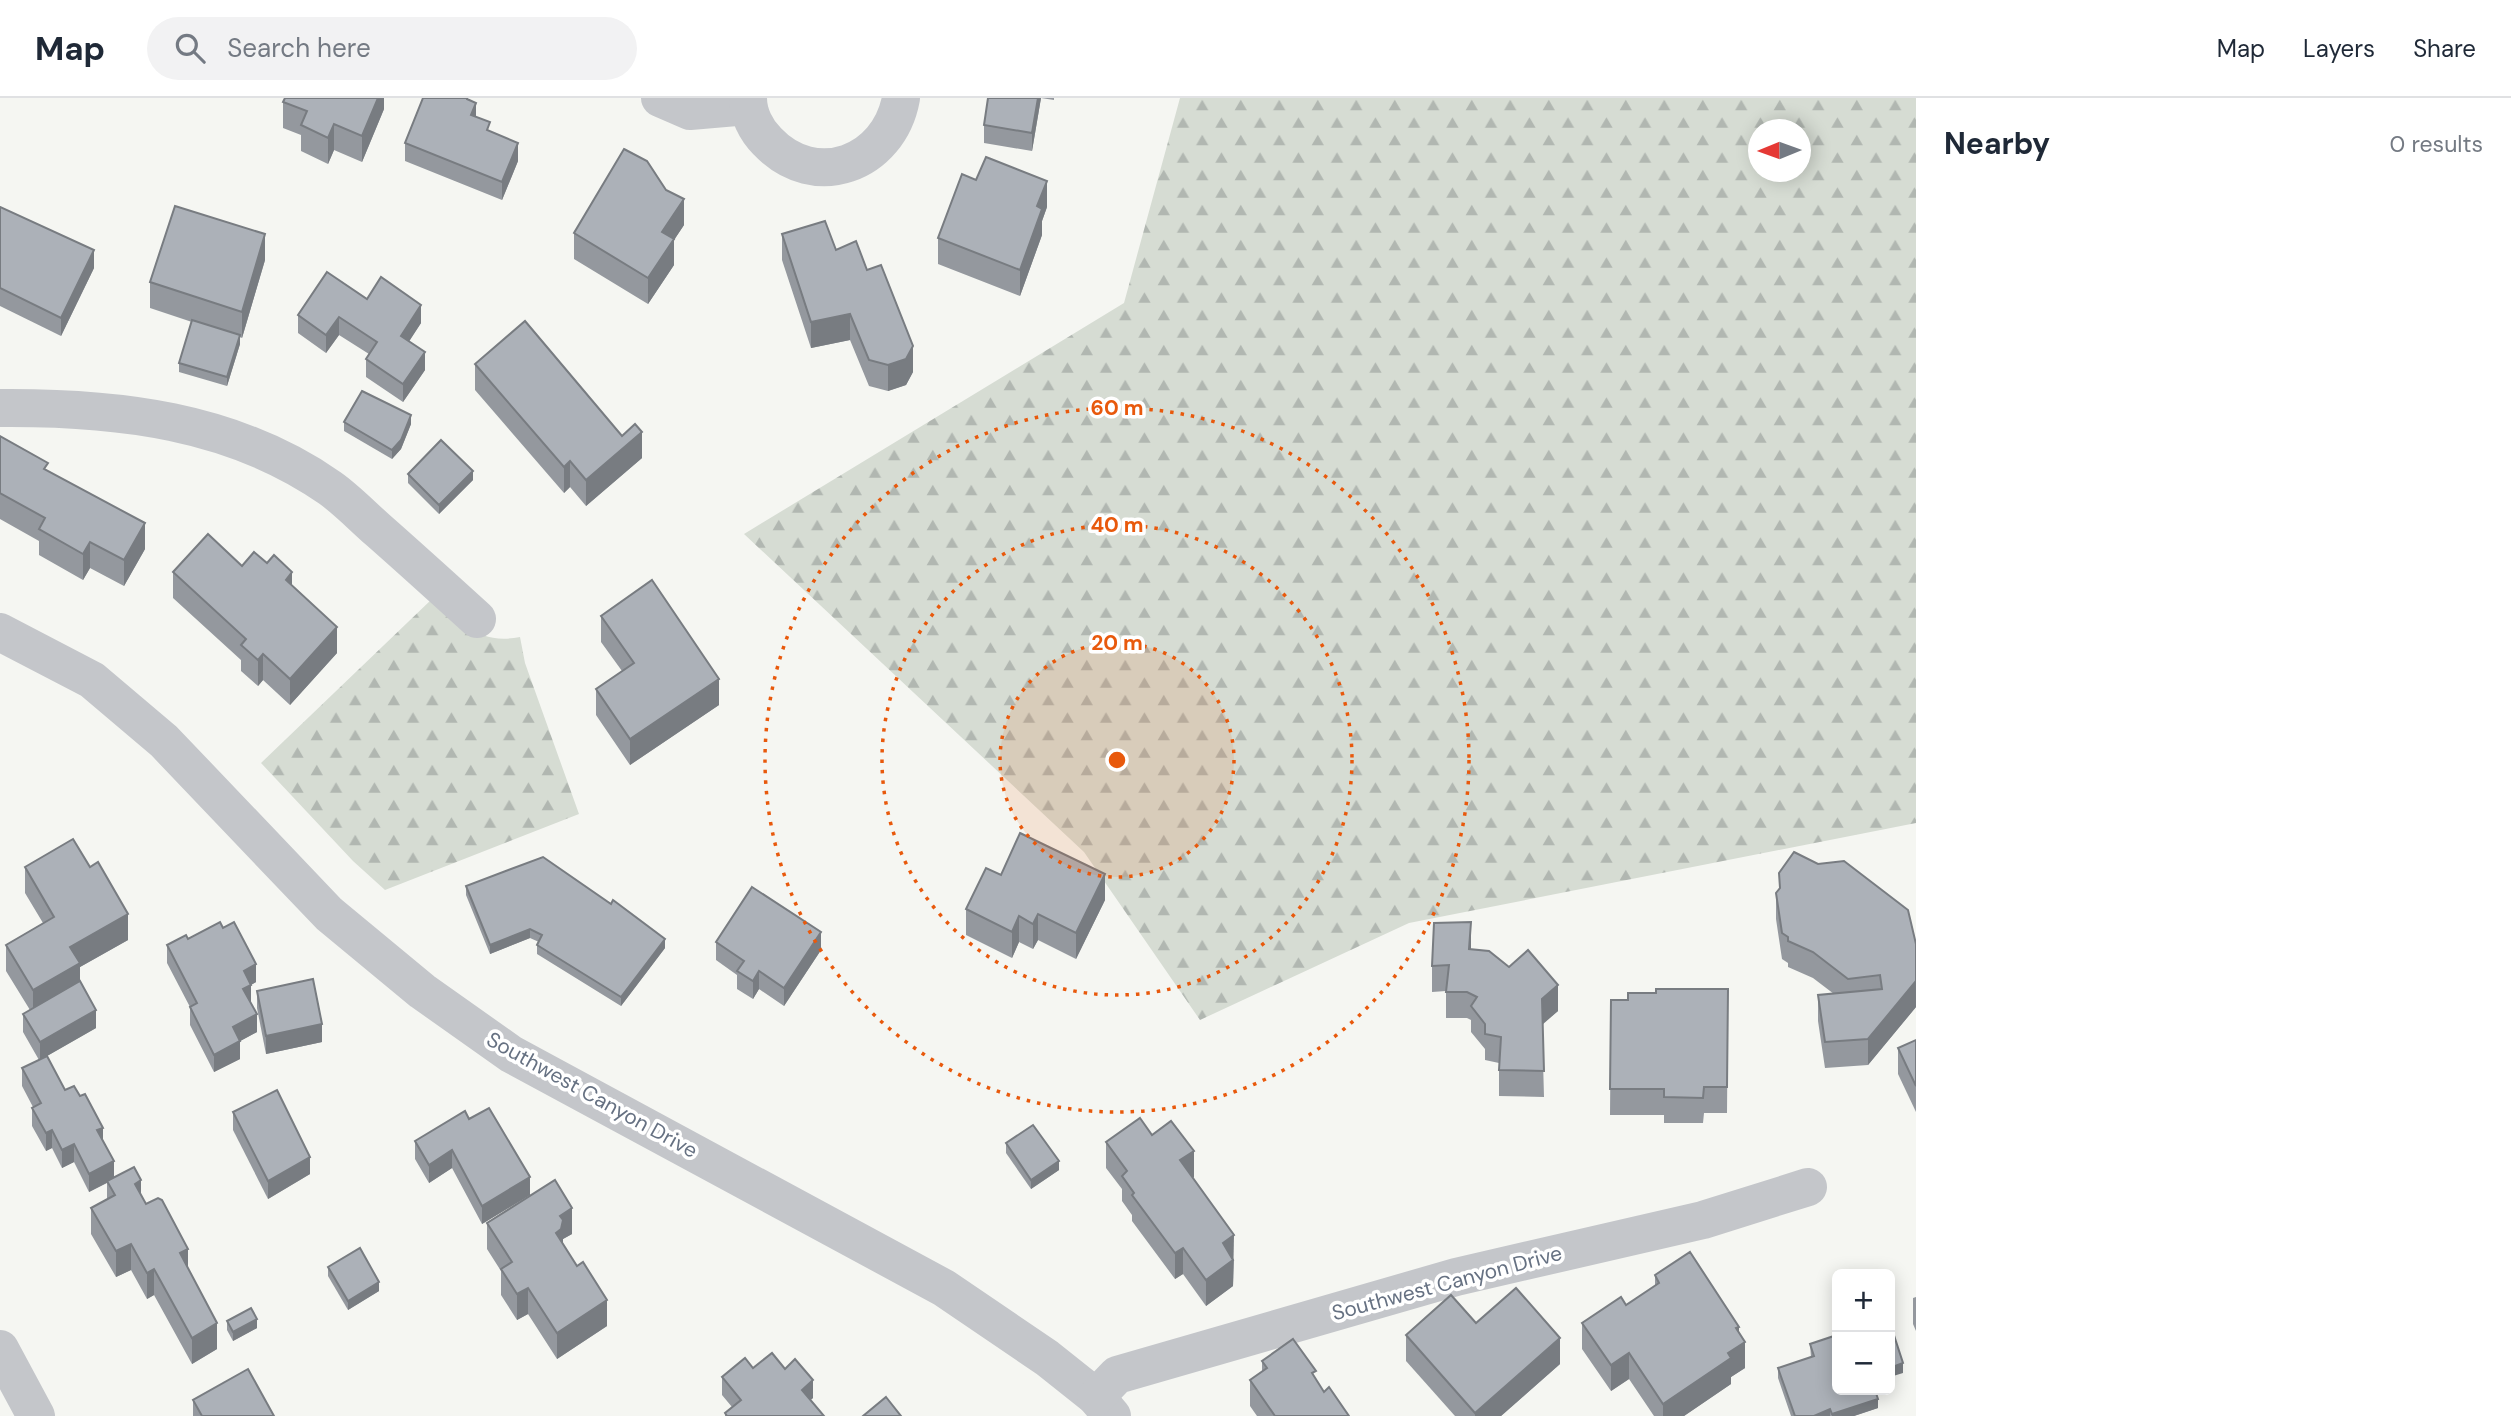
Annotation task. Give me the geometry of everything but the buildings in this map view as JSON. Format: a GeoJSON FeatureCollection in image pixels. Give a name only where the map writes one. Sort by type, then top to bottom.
{"type":"FeatureCollection","features":[{"type":"Feature","properties":{"kind":"street"},"geometry":{"type":"LineString","coordinates":[[660,98],[690,111],[748,102],[759,132],[777,151],[802,164],[832,167],[862,158],[883,141],[898,116],[901,98]]}},
{"type":"Feature","properties":{"kind":"street"},"geometry":{"type":"LineString","coordinates":[[0,408],[130,414],[179,422],[256,446],[294,464],[333,489],[477,619]]}},
{"type":"Feature","properties":{"kind":"street","name":"Southwest Canyon Drive"},"geometry":{"type":"LineString","coordinates":[[0,632],[92,680],[164,741],[329,914],[422,991],[512,1054],[944,1289],[1047,1358],[1104,1407],[1117,1375],[1456,1277],[1703,1220],[1808,1187]]}},
{"type":"Feature","properties":{"kind":"street"},"geometry":{"type":"LineString","coordinates":[[0,1349],[36,1416]]}},
{"type":"Feature","properties":{"kind":"green space"},"geometry":{"type":"Polygon","coordinates":[[[1180,98],[1916,98],[1916,823],[1409,923],[1200,1020],[1084,852],[744,534],[1124,303],[1180,98]]]}},
{"type":"Feature","properties":{"kind":"green space"},"geometry":{"type":"Polygon","coordinates":[[[432,599],[462,624],[482,635],[506,639],[520,637],[525,663],[579,814],[385,890],[353,861],[261,763],[432,599]]]}}]}
